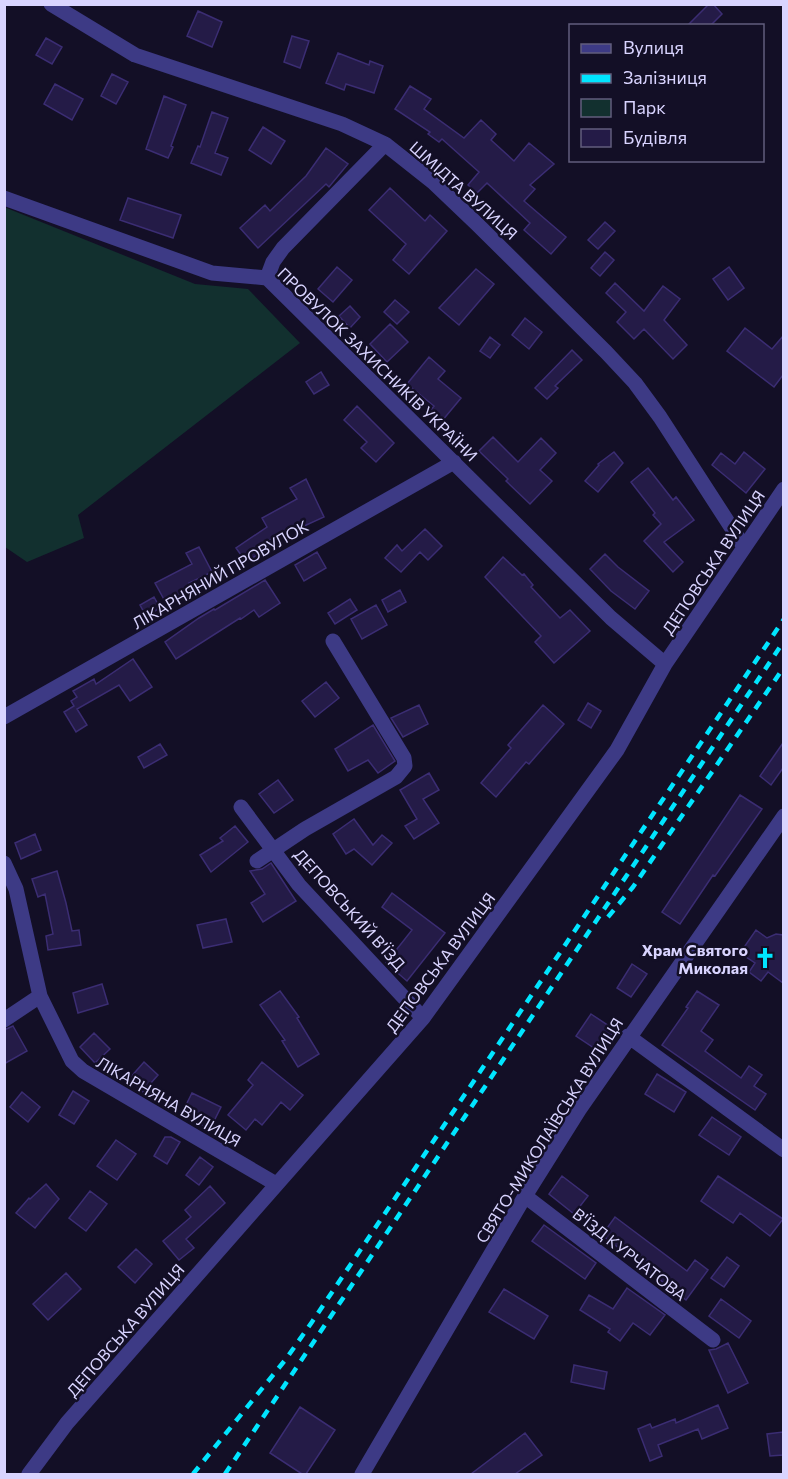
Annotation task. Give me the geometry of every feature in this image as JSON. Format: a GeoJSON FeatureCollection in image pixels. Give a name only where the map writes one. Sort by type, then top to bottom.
{"type":"FeatureCollection","features":[{"type":"Feature","properties":{"kind":"street","name":"ШМІДТА ВУЛИЦЯ"},"geometry":{"type":"LineString","coordinates":[[51,4],[135,55],[342,124],[386,144],[433,182],[477,224],[635,383],[660,417],[744,547]]}},
{"type":"Feature","properties":{"kind":"street"},"geometry":{"type":"LineString","coordinates":[[267,278],[273,262],[283,248],[386,144]]}},
{"type":"Feature","properties":{"kind":"street","name":"ПРОВУЛОК ЗАХИСНИКІВ УКРАЇНИ"},"geometry":{"type":"LineString","coordinates":[[4,198],[212,273],[267,278],[611,618],[665,664]]}},
{"type":"Feature","properties":{"kind":"street","name":"ЛІКАРНЯНИЙ ПРОВУЛОК"},"geometry":{"type":"LineString","coordinates":[[4,717],[454,462]]}},
{"type":"Feature","properties":{"kind":"street","name":"ДЕПОВСЬКА ВУЛИЦЯ"},"geometry":{"type":"LineString","coordinates":[[29,1474],[67,1424],[423,1018],[617,750],[665,664],[783,489]]}},
{"type":"Feature","properties":{"kind":"street","name":"ДЕПОВСЬКИЙ В’ЇЗД"},"geometry":{"type":"LineString","coordinates":[[257,861],[305,829],[396,777],[405,766],[404,758],[333,642]]}},
{"type":"Feature","properties":{"kind":"street","name":"ДЕПОВСЬКИЙ В’ЇЗД"},"geometry":{"type":"LineString","coordinates":[[241,807],[299,885],[423,1018]]}},
{"type":"Feature","properties":{"kind":"street","name":"СВЯТО-МИКОЛАЇВСЬКА ВУЛИЦЯ"},"geometry":{"type":"LineString","coordinates":[[362,1474],[525,1196],[579,1110],[628,1036],[783,816]]}},
{"type":"Feature","properties":{"kind":"street","name":"ЛІКАРНЯНА ВУЛИЦЯ"},"geometry":{"type":"LineString","coordinates":[[4,863],[16,889],[40,996],[72,1060],[82,1071],[276,1184]]}},
{"type":"Feature","properties":{"kind":"street"},"geometry":{"type":"LineString","coordinates":[[4,1020],[40,996]]}},
{"type":"Feature","properties":{"kind":"street"},"geometry":{"type":"LineString","coordinates":[[628,1036],[783,1150]]}},
{"type":"Feature","properties":{"kind":"street","name":"В'ЇЗД КУРЧАТОВА"},"geometry":{"type":"LineString","coordinates":[[525,1196],[713,1340]]}},
{"type":"Feature","properties":{"kind":"green space"},"geometry":{"type":"Polygon","coordinates":[[[4,207],[195,284],[248,289],[300,343],[78,515],[84,538],[27,562],[5,547],[4,207]]]}},
{"type":"Feature","properties":{"kind":"building"},"geometry":{"type":"Polygon","coordinates":[[[709,4],[713,4],[722,14],[712,24],[689,24],[709,4]]]}},
{"type":"Feature","properties":{"kind":"building"},"geometry":{"type":"Polygon","coordinates":[[[198,11],[222,22],[212,47],[187,36],[198,11]]]}},
{"type":"Feature","properties":{"kind":"building"},"geometry":{"type":"Polygon","coordinates":[[[292,36],[309,41],[300,68],[284,62],[292,36]]]}},
{"type":"Feature","properties":{"kind":"building"},"geometry":{"type":"Polygon","coordinates":[[[46,38],[62,47],[52,64],[36,55],[46,38]]]}},
{"type":"Feature","properties":{"kind":"building"},"geometry":{"type":"Polygon","coordinates":[[[338,53],[369,65],[370,61],[383,66],[374,93],[346,84],[344,90],[326,83],[338,53]]]}},
{"type":"Feature","properties":{"kind":"building"},"geometry":{"type":"Polygon","coordinates":[[[112,74],[128,82],[116,104],[101,96],[112,74]]]}},
{"type":"Feature","properties":{"kind":"building"},"geometry":{"type":"Polygon","coordinates":[[[55,84],[83,99],[72,120],[44,104],[55,84]]]}},
{"type":"Feature","properties":{"kind":"building"},"geometry":{"type":"Polygon","coordinates":[[[410,86],[431,99],[424,109],[464,138],[481,120],[496,134],[491,140],[514,161],[529,143],[554,164],[530,185],[535,189],[524,201],[566,237],[551,254],[524,230],[530,223],[487,183],[477,193],[468,185],[479,172],[442,139],[439,142],[428,134],[430,132],[395,109],[410,86]]]}},
{"type":"Feature","properties":{"kind":"building"},"geometry":{"type":"Polygon","coordinates":[[[164,96],[186,105],[168,158],[146,149],[164,96]]]}},
{"type":"Feature","properties":{"kind":"building"},"geometry":{"type":"Polygon","coordinates":[[[212,112],[228,118],[215,153],[228,158],[221,175],[191,163],[198,146],[200,147],[212,112]]]}},
{"type":"Feature","properties":{"kind":"building"},"geometry":{"type":"Polygon","coordinates":[[[263,127],[285,141],[271,164],[249,150],[263,127]]]}},
{"type":"Feature","properties":{"kind":"building"},"geometry":{"type":"Polygon","coordinates":[[[326,148],[348,164],[329,187],[326,184],[258,248],[240,228],[265,205],[270,211],[306,176],[326,148]]]}},
{"type":"Feature","properties":{"kind":"building"},"geometry":{"type":"Polygon","coordinates":[[[390,188],[425,221],[430,215],[447,231],[409,274],[393,260],[406,244],[369,210],[390,188]]]}},
{"type":"Feature","properties":{"kind":"building"},"geometry":{"type":"Polygon","coordinates":[[[128,198],[181,215],[173,238],[120,220],[128,198]]]}},
{"type":"Feature","properties":{"kind":"building"},"geometry":{"type":"Polygon","coordinates":[[[605,222],[615,231],[598,249],[588,240],[605,222]]]}},
{"type":"Feature","properties":{"kind":"building"},"geometry":{"type":"Polygon","coordinates":[[[605,252],[614,260],[600,276],[591,268],[605,252]]]}},
{"type":"Feature","properties":{"kind":"building"},"geometry":{"type":"Polygon","coordinates":[[[337,267],[352,280],[333,302],[318,289],[337,267]]]}},
{"type":"Feature","properties":{"kind":"building"},"geometry":{"type":"Polygon","coordinates":[[[729,267],[744,288],[728,300],[713,279],[729,267]]]}},
{"type":"Feature","properties":{"kind":"building"},"geometry":{"type":"Polygon","coordinates":[[[476,269],[494,284],[459,325],[439,308],[476,269]]]}},
{"type":"Feature","properties":{"kind":"building"},"geometry":{"type":"Polygon","coordinates":[[[615,283],[644,311],[663,286],[680,299],[664,320],[687,345],[673,359],[644,329],[634,339],[617,322],[626,312],[606,293],[615,283]]]}},
{"type":"Feature","properties":{"kind":"building"},"geometry":{"type":"Polygon","coordinates":[[[395,300],[409,312],[397,324],[384,312],[395,300]]]}},
{"type":"Feature","properties":{"kind":"building"},"geometry":{"type":"Polygon","coordinates":[[[350,306],[360,317],[350,328],[339,316],[350,306]]]}},
{"type":"Feature","properties":{"kind":"building"},"geometry":{"type":"Polygon","coordinates":[[[525,318],[542,332],[529,349],[512,335],[525,318]]]}},
{"type":"Feature","properties":{"kind":"building"},"geometry":{"type":"Polygon","coordinates":[[[390,324],[408,342],[387,362],[370,344],[390,324]]]}},
{"type":"Feature","properties":{"kind":"building"},"geometry":{"type":"Polygon","coordinates":[[[745,328],[772,349],[783,336],[783,375],[774,387],[727,351],[745,328]]]}},
{"type":"Feature","properties":{"kind":"building"},"geometry":{"type":"Polygon","coordinates":[[[490,337],[500,345],[490,358],[480,351],[490,337]]]}},
{"type":"Feature","properties":{"kind":"building"},"geometry":{"type":"Polygon","coordinates":[[[572,350],[582,360],[555,386],[558,388],[547,399],[535,388],[572,350]]]}},
{"type":"Feature","properties":{"kind":"building"},"geometry":{"type":"Polygon","coordinates":[[[429,357],[445,371],[438,379],[461,398],[442,421],[430,411],[434,406],[407,384],[429,357]]]}},
{"type":"Feature","properties":{"kind":"building"},"geometry":{"type":"Polygon","coordinates":[[[321,372],[329,385],[314,394],[306,382],[321,372]]]}},
{"type":"Feature","properties":{"kind":"building"},"geometry":{"type":"Polygon","coordinates":[[[357,406],[394,443],[376,462],[361,448],[367,442],[344,420],[357,406]]]}},
{"type":"Feature","properties":{"kind":"building"},"geometry":{"type":"Polygon","coordinates":[[[493,437],[518,462],[541,438],[556,453],[540,470],[552,481],[530,504],[479,451],[493,437]]]}},
{"type":"Feature","properties":{"kind":"building"},"geometry":{"type":"Polygon","coordinates":[[[614,452],[623,463],[598,492],[585,481],[598,464],[614,452]]]}},
{"type":"Feature","properties":{"kind":"building"},"geometry":{"type":"Polygon","coordinates":[[[744,452],[765,469],[746,493],[712,465],[721,453],[735,464],[744,452]]]}},
{"type":"Feature","properties":{"kind":"building"},"geometry":{"type":"Polygon","coordinates":[[[648,468],[673,500],[676,497],[694,520],[664,542],[683,562],[673,572],[644,541],[661,524],[631,482],[648,468]]]}},
{"type":"Feature","properties":{"kind":"building"},"geometry":{"type":"Polygon","coordinates":[[[306,479],[324,517],[302,527],[300,524],[258,546],[262,552],[246,562],[236,548],[267,527],[262,518],[297,499],[290,488],[306,479]]]}},
{"type":"Feature","properties":{"kind":"building"},"geometry":{"type":"Polygon","coordinates":[[[425,529],[442,546],[428,560],[420,552],[401,572],[385,558],[397,545],[402,551],[425,529]]]}},
{"type":"Feature","properties":{"kind":"building"},"geometry":{"type":"Polygon","coordinates":[[[199,547],[212,572],[189,583],[193,589],[166,603],[155,583],[192,564],[186,553],[199,547]]]}},
{"type":"Feature","properties":{"kind":"building"},"geometry":{"type":"Polygon","coordinates":[[[317,552],[326,568],[304,581],[295,565],[317,552]]]}},
{"type":"Feature","properties":{"kind":"building"},"geometry":{"type":"Polygon","coordinates":[[[605,554],[649,591],[635,609],[611,591],[590,569],[605,554]]]}},
{"type":"Feature","properties":{"kind":"building"},"geometry":{"type":"Polygon","coordinates":[[[503,557],[522,575],[524,574],[533,585],[531,587],[560,618],[570,610],[590,631],[554,663],[535,642],[541,636],[485,577],[503,557]]]}},
{"type":"Feature","properties":{"kind":"building"},"geometry":{"type":"Polygon","coordinates":[[[265,580],[280,603],[259,617],[254,610],[176,659],[165,642],[199,618],[265,580]]]}},
{"type":"Feature","properties":{"kind":"building"},"geometry":{"type":"Polygon","coordinates":[[[400,590],[406,602],[388,612],[382,600],[400,590]]]}},
{"type":"Feature","properties":{"kind":"building"},"geometry":{"type":"Polygon","coordinates":[[[154,597],[160,608],[146,616],[140,605],[154,597]]]}},
{"type":"Feature","properties":{"kind":"building"},"geometry":{"type":"Polygon","coordinates":[[[350,599],[357,610],[335,624],[328,613],[350,599]]]}},
{"type":"Feature","properties":{"kind":"building"},"geometry":{"type":"Polygon","coordinates":[[[376,605],[387,625],[362,639],[351,619],[376,605]]]}},
{"type":"Feature","properties":{"kind":"building"},"geometry":{"type":"Polygon","coordinates":[[[133,659],[152,687],[130,701],[119,685],[77,709],[87,725],[76,732],[64,712],[74,706],[71,701],[77,697],[73,691],[94,679],[96,684],[133,659]]]}},
{"type":"Feature","properties":{"kind":"building"},"geometry":{"type":"Polygon","coordinates":[[[326,682],[339,698],[315,717],[302,701],[326,682]]]}},
{"type":"Feature","properties":{"kind":"building"},"geometry":{"type":"Polygon","coordinates":[[[588,703],[601,711],[591,728],[578,720],[588,703]]]}},
{"type":"Feature","properties":{"kind":"building"},"geometry":{"type":"Polygon","coordinates":[[[419,705],[428,724],[403,737],[391,718],[419,705]]]}},
{"type":"Feature","properties":{"kind":"building"},"geometry":{"type":"Polygon","coordinates":[[[543,705],[564,724],[529,764],[526,762],[496,797],[481,783],[511,748],[508,745],[543,705]]]}},
{"type":"Feature","properties":{"kind":"building"},"geometry":{"type":"Polygon","coordinates":[[[373,725],[395,761],[378,773],[368,760],[348,771],[335,749],[373,725]]]}},
{"type":"Feature","properties":{"kind":"building"},"geometry":{"type":"Polygon","coordinates":[[[783,743],[783,768],[771,785],[760,776],[783,743]]]}},
{"type":"Feature","properties":{"kind":"building"},"geometry":{"type":"Polygon","coordinates":[[[160,744],[167,755],[144,768],[138,757],[160,744]]]}},
{"type":"Feature","properties":{"kind":"building"},"geometry":{"type":"Polygon","coordinates":[[[429,773],[439,790],[423,799],[439,823],[414,839],[405,826],[417,819],[400,790],[429,773]]]}},
{"type":"Feature","properties":{"kind":"building"},"geometry":{"type":"Polygon","coordinates":[[[278,780],[293,800],[274,813],[259,794],[278,780]]]}},
{"type":"Feature","properties":{"kind":"building"},"geometry":{"type":"Polygon","coordinates":[[[740,795],[762,809],[680,924],[662,912],[740,795]]]}},
{"type":"Feature","properties":{"kind":"building"},"geometry":{"type":"Polygon","coordinates":[[[354,819],[373,845],[382,835],[392,843],[372,865],[354,849],[346,854],[333,834],[354,819]]]}},
{"type":"Feature","properties":{"kind":"building"},"geometry":{"type":"Polygon","coordinates":[[[235,826],[248,842],[211,872],[200,855],[223,841],[220,838],[235,826]]]}},
{"type":"Feature","properties":{"kind":"building"},"geometry":{"type":"Polygon","coordinates":[[[35,834],[41,850],[21,859],[15,843],[35,834]]]}},
{"type":"Feature","properties":{"kind":"building"},"geometry":{"type":"Polygon","coordinates":[[[271,863],[296,901],[263,922],[251,903],[265,894],[250,871],[262,869],[271,863]]]}},
{"type":"Feature","properties":{"kind":"building"},"geometry":{"type":"Polygon","coordinates":[[[57,871],[72,931],[79,930],[81,945],[48,950],[46,936],[53,934],[45,894],[38,897],[32,879],[57,871]]]}},
{"type":"Feature","properties":{"kind":"building"},"geometry":{"type":"Polygon","coordinates":[[[392,893],[445,933],[407,981],[386,963],[412,930],[382,907],[392,893]]]}},
{"type":"Feature","properties":{"kind":"building"},"geometry":{"type":"Polygon","coordinates":[[[226,919],[232,942],[203,948],[197,925],[226,919]]]}},
{"type":"Feature","properties":{"kind":"building","name":"Храм Святого Миколая"},"geometry":{"type":"Polygon","coordinates":[[[756,930],[767,938],[776,934],[783,935],[783,983],[768,972],[761,981],[749,972],[755,963],[740,953],[756,930]]]}},
{"type":"Feature","properties":{"kind":"building"},"geometry":{"type":"Polygon","coordinates":[[[632,964],[647,974],[631,997],[617,988],[632,964]]]}},
{"type":"Feature","properties":{"kind":"building"},"geometry":{"type":"Polygon","coordinates":[[[102,984],[108,1004],[78,1013],[73,993],[102,984]]]}},
{"type":"Feature","properties":{"kind":"building"},"geometry":{"type":"Polygon","coordinates":[[[280,991],[299,1017],[297,1018],[319,1054],[298,1067],[282,1041],[285,1040],[260,1005],[280,991]]]}},
{"type":"Feature","properties":{"kind":"building"},"geometry":{"type":"Polygon","coordinates":[[[697,991],[719,1005],[701,1031],[713,1040],[705,1051],[741,1078],[749,1066],[762,1075],[754,1086],[766,1094],[755,1110],[662,1045],[697,991]]]}},
{"type":"Feature","properties":{"kind":"building"},"geometry":{"type":"Polygon","coordinates":[[[591,1014],[615,1030],[600,1052],[576,1036],[591,1014]]]}},
{"type":"Feature","properties":{"kind":"building"},"geometry":{"type":"Polygon","coordinates":[[[13,1026],[27,1051],[4,1064],[4,1030],[13,1026]]]}},
{"type":"Feature","properties":{"kind":"building"},"geometry":{"type":"Polygon","coordinates":[[[94,1033],[110,1049],[95,1063],[80,1047],[94,1033]]]}},
{"type":"Feature","properties":{"kind":"building"},"geometry":{"type":"Polygon","coordinates":[[[144,1062],[158,1075],[143,1092],[129,1079],[144,1062]]]}},
{"type":"Feature","properties":{"kind":"building"},"geometry":{"type":"Polygon","coordinates":[[[262,1062],[303,1095],[290,1110],[281,1102],[262,1125],[255,1119],[246,1130],[228,1115],[253,1085],[248,1080],[262,1062]]]}},
{"type":"Feature","properties":{"kind":"building"},"geometry":{"type":"Polygon","coordinates":[[[657,1074],[686,1092],[674,1112],[645,1094],[657,1074]]]}},
{"type":"Feature","properties":{"kind":"building"},"geometry":{"type":"Polygon","coordinates":[[[73,1091],[89,1101],[74,1124],[59,1115],[73,1091]]]}},
{"type":"Feature","properties":{"kind":"building"},"geometry":{"type":"Polygon","coordinates":[[[22,1092],[40,1107],[28,1122],[10,1107],[22,1092]]]}},
{"type":"Feature","properties":{"kind":"building"},"geometry":{"type":"Polygon","coordinates":[[[192,1093],[221,1107],[210,1129],[181,1115],[192,1093]]]}},
{"type":"Feature","properties":{"kind":"building"},"geometry":{"type":"Polygon","coordinates":[[[712,1117],[741,1137],[729,1155],[699,1135],[712,1117]]]}},
{"type":"Feature","properties":{"kind":"building"},"geometry":{"type":"Polygon","coordinates":[[[165,1137],[171,1137],[180,1142],[167,1164],[154,1156],[165,1137]]]}},
{"type":"Feature","properties":{"kind":"building"},"geometry":{"type":"Polygon","coordinates":[[[116,1140],[136,1154],[117,1180],[97,1166],[116,1140]]]}},
{"type":"Feature","properties":{"kind":"building"},"geometry":{"type":"Polygon","coordinates":[[[200,1157],[213,1167],[199,1185],[186,1175],[200,1157]]]}},
{"type":"Feature","properties":{"kind":"building"},"geometry":{"type":"Polygon","coordinates":[[[562,1176],[588,1196],[574,1214],[549,1194],[562,1176]]]}},
{"type":"Feature","properties":{"kind":"building"},"geometry":{"type":"Polygon","coordinates":[[[718,1176],[783,1219],[770,1236],[740,1213],[733,1223],[701,1201],[718,1176]]]}},
{"type":"Feature","properties":{"kind":"building"},"geometry":{"type":"Polygon","coordinates":[[[46,1184],[59,1199],[35,1228],[16,1213],[46,1184]]]}},
{"type":"Feature","properties":{"kind":"building"},"geometry":{"type":"Polygon","coordinates":[[[210,1186],[225,1203],[186,1239],[194,1248],[179,1260],[163,1241],[191,1217],[185,1210],[210,1186]]]}},
{"type":"Feature","properties":{"kind":"building"},"geometry":{"type":"Polygon","coordinates":[[[90,1191],[107,1204],[86,1231],[69,1218],[90,1191]]]}},
{"type":"Feature","properties":{"kind":"building"},"geometry":{"type":"Polygon","coordinates":[[[615,1217],[687,1271],[695,1260],[708,1270],[686,1300],[602,1235],[615,1217]]]}},
{"type":"Feature","properties":{"kind":"building"},"geometry":{"type":"Polygon","coordinates":[[[544,1225],[596,1263],[585,1279],[532,1241],[544,1225]]]}},
{"type":"Feature","properties":{"kind":"building"},"geometry":{"type":"Polygon","coordinates":[[[136,1249],[152,1264],[135,1283],[118,1267],[136,1249]]]}},
{"type":"Feature","properties":{"kind":"building"},"geometry":{"type":"Polygon","coordinates":[[[727,1257],[739,1266],[724,1287],[711,1278],[727,1257]]]}},
{"type":"Feature","properties":{"kind":"building"},"geometry":{"type":"Polygon","coordinates":[[[66,1273],[81,1289],[48,1320],[33,1304],[66,1273]]]}},
{"type":"Feature","properties":{"kind":"building"},"geometry":{"type":"Polygon","coordinates":[[[627,1288],[665,1315],[650,1335],[633,1323],[620,1341],[608,1332],[610,1329],[580,1310],[589,1295],[613,1309],[627,1288]]]}},
{"type":"Feature","properties":{"kind":"building"},"geometry":{"type":"Polygon","coordinates":[[[504,1289],[548,1316],[534,1339],[489,1312],[504,1289]]]}},
{"type":"Feature","properties":{"kind":"building"},"geometry":{"type":"Polygon","coordinates":[[[721,1299],[751,1321],[739,1338],[709,1316],[721,1299]]]}},
{"type":"Feature","properties":{"kind":"building"},"geometry":{"type":"Polygon","coordinates":[[[728,1343],[748,1383],[728,1393],[709,1350],[728,1343]]]}},
{"type":"Feature","properties":{"kind":"building"},"geometry":{"type":"Polygon","coordinates":[[[574,1365],[607,1372],[604,1389],[571,1382],[574,1365]]]}},
{"type":"Feature","properties":{"kind":"building"},"geometry":{"type":"Polygon","coordinates":[[[718,1405],[728,1428],[702,1439],[698,1429],[658,1445],[662,1456],[650,1461],[638,1429],[650,1424],[652,1428],[675,1419],[676,1423],[718,1405]]]}},
{"type":"Feature","properties":{"kind":"building"},"geometry":{"type":"Polygon","coordinates":[[[300,1407],[335,1430],[306,1474],[302,1474],[270,1453],[300,1407]]]}},
{"type":"Feature","properties":{"kind":"building"},"geometry":{"type":"Polygon","coordinates":[[[783,1432],[783,1455],[770,1456],[767,1434],[783,1432]]]}},
{"type":"Feature","properties":{"kind":"building"},"geometry":{"type":"Polygon","coordinates":[[[525,1433],[542,1455],[515,1474],[471,1474],[525,1433]]]}},
{"type":"Feature","properties":{"kind":"railway"},"geometry":{"type":"LineString","coordinates":[[193,1474],[286,1359],[312,1322],[784,619]]}},
{"type":"Feature","properties":{"kind":"railway"},"geometry":{"type":"LineString","coordinates":[[225,1474],[784,641]]}},
{"type":"Feature","properties":{"kind":"railway"},"geometry":{"type":"LineString","coordinates":[[608,917],[633,887],[784,667]]}},
{"type":"Feature","properties":{"kind":"place","name":"Храм Святого Миколая"},"geometry":{"type":"Point","coordinates":[765,958]}}]}
